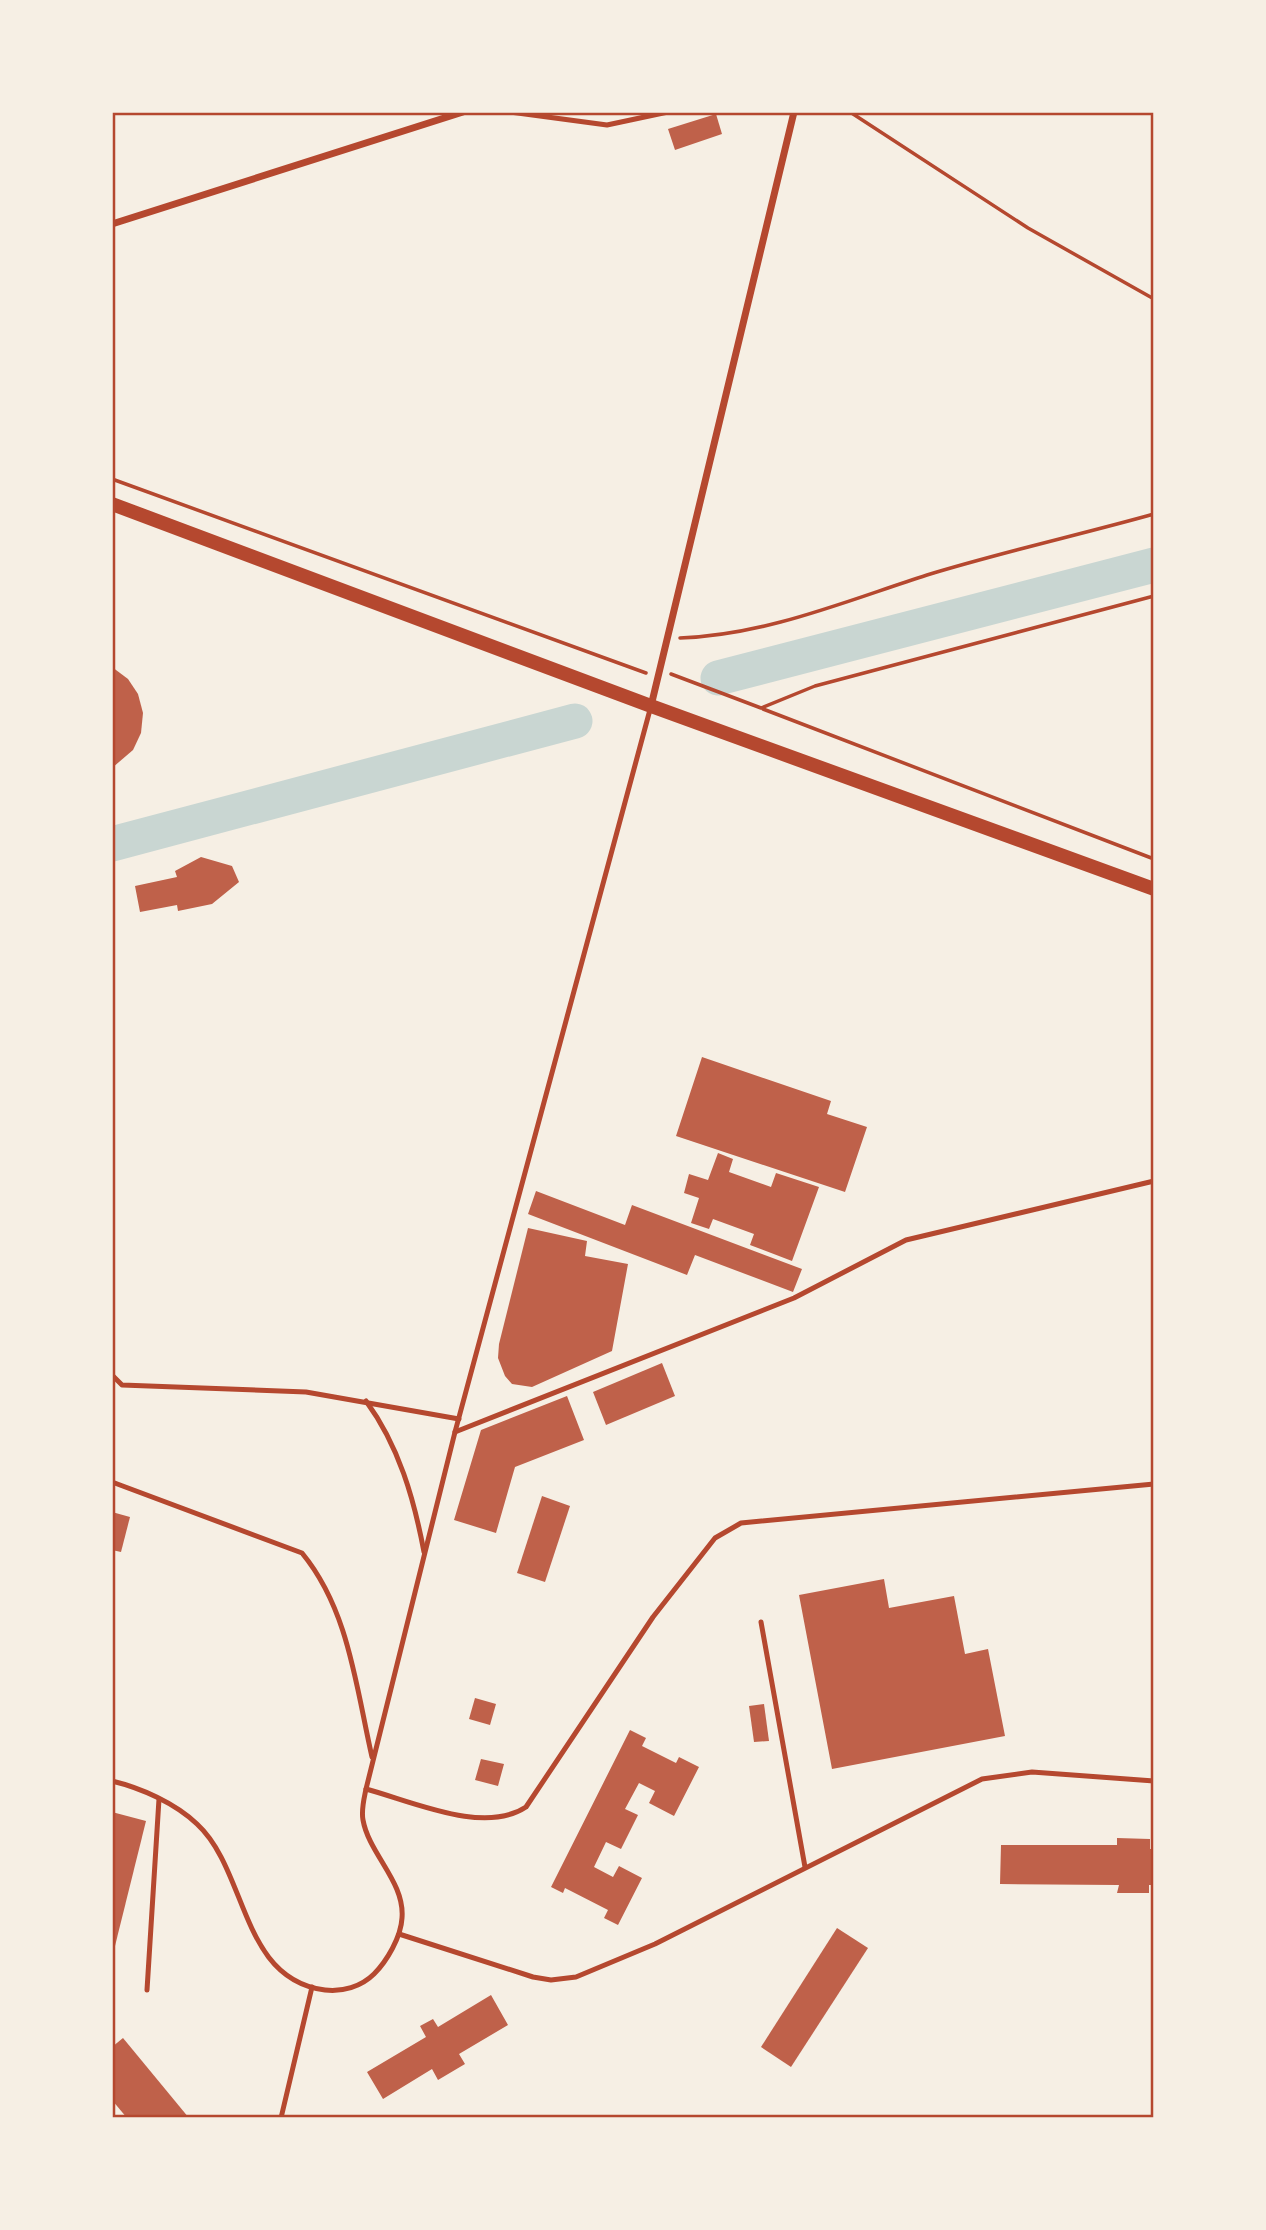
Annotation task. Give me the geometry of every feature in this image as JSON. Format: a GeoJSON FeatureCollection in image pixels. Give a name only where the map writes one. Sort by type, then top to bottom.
{"type":"FeatureCollection","features":[{"type":"Feature","properties":{"kind":"main road"},"geometry":{"type":"LineString","coordinates":[[112,504],[651,706],[1154,889]]}},
{"type":"Feature","properties":{"kind":"street"},"geometry":{"type":"LineString","coordinates":[[112,224],[463,112]]}},
{"type":"Feature","properties":{"kind":"street"},"geometry":{"type":"LineString","coordinates":[[651,706],[794,112]]}},
{"type":"Feature","properties":{"kind":"lane"},"geometry":{"type":"LineString","coordinates":[[510,112],[607,125],[668,112]]}},
{"type":"Feature","properties":{"kind":"lane"},"geometry":{"type":"LineString","coordinates":[[112,1781],[159,1799],[197,1824],[211,1840],[262,1949],[275,1964],[312,1987],[336,1991],[358,1985],[378,1969],[399,1934],[402,1918],[399,1897],[373,1848],[362,1817],[366,1789],[455,1432],[651,706]]}},
{"type":"Feature","properties":{"kind":"lane"},"geometry":{"type":"LineString","coordinates":[[455,1432],[794,1298],[906,1240],[1154,1181]]}},
{"type":"Feature","properties":{"kind":"lane"},"geometry":{"type":"LineString","coordinates":[[112,1375],[122,1385],[306,1392],[459,1419]]}},
{"type":"Feature","properties":{"kind":"lane"},"geometry":{"type":"LineString","coordinates":[[366,1401],[396,1455],[415,1503],[424,1555]]}},
{"type":"Feature","properties":{"kind":"lane"},"geometry":{"type":"LineString","coordinates":[[112,1482],[302,1553],[320,1575],[338,1611],[373,1760]]}},
{"type":"Feature","properties":{"kind":"lane"},"geometry":{"type":"LineString","coordinates":[[366,1789],[482,1820],[508,1816],[526,1808],[653,1617],[715,1538],[741,1523],[760,1518],[1154,1484]]}},
{"type":"Feature","properties":{"kind":"lane"},"geometry":{"type":"LineString","coordinates":[[761,1622],[805,1867]]}},
{"type":"Feature","properties":{"kind":"lane"},"geometry":{"type":"LineString","coordinates":[[399,1934],[533,1977],[562,1980],[655,1944],[982,1779],[1032,1772],[1154,1781]]}},
{"type":"Feature","properties":{"kind":"lane"},"geometry":{"type":"LineString","coordinates":[[147,1990],[159,1799]]}},
{"type":"Feature","properties":{"kind":"lane"},"geometry":{"type":"LineString","coordinates":[[281,2118],[312,1987]]}},
{"type":"Feature","properties":{"kind":"path"},"geometry":{"type":"LineString","coordinates":[[850,112],[1028,228],[1154,299]]}},
{"type":"Feature","properties":{"kind":"path"},"geometry":{"type":"LineString","coordinates":[[112,479],[761,708],[1154,859]]}},
{"type":"Feature","properties":{"kind":"path"},"geometry":{"type":"LineString","coordinates":[[668,638],[725,636],[830,608],[929,575],[1154,514]]}},
{"type":"Feature","properties":{"kind":"path"},"geometry":{"type":"LineString","coordinates":[[761,708],[815,686],[1154,596]]}},
{"type":"Feature","properties":{"kind":"building"},"geometry":{"type":"Polygon","coordinates":[[[716,114],[722,134],[675,150],[668,129],[716,114]]]}},
{"type":"Feature","properties":{"kind":"building"},"geometry":{"type":"Polygon","coordinates":[[[112,667],[128,679],[138,694],[143,713],[141,733],[133,750],[112,768],[112,667]]]}},
{"type":"Feature","properties":{"kind":"building"},"geometry":{"type":"Polygon","coordinates":[[[201,857],[232,866],[239,882],[212,904],[178,911],[177,905],[140,912],[135,886],[177,877],[175,871],[201,857]]]}},
{"type":"Feature","properties":{"kind":"building"},"geometry":{"type":"Polygon","coordinates":[[[702,1057],[831,1101],[827,1114],[867,1127],[845,1192],[676,1136],[702,1057]]]}},
{"type":"Feature","properties":{"kind":"building"},"geometry":{"type":"Polygon","coordinates":[[[718,1153],[733,1159],[729,1172],[771,1187],[776,1173],[819,1187],[792,1261],[750,1245],[754,1234],[713,1219],[709,1229],[691,1223],[699,1198],[684,1193],[689,1174],[708,1180],[718,1153]]]}},
{"type":"Feature","properties":{"kind":"building"},"geometry":{"type":"Polygon","coordinates":[[[536,1191],[625,1225],[632,1205],[802,1269],[793,1292],[695,1255],[687,1275],[528,1214],[536,1191]]]}},
{"type":"Feature","properties":{"kind":"building"},"geometry":{"type":"Polygon","coordinates":[[[528,1228],[587,1241],[585,1256],[628,1264],[612,1351],[532,1387],[512,1384],[505,1376],[498,1358],[499,1344],[528,1228]]]}},
{"type":"Feature","properties":{"kind":"building"},"geometry":{"type":"Polygon","coordinates":[[[662,1363],[675,1396],[606,1425],[593,1392],[662,1363]]]}},
{"type":"Feature","properties":{"kind":"building"},"geometry":{"type":"Polygon","coordinates":[[[567,1396],[584,1440],[515,1467],[496,1533],[454,1520],[481,1430],[567,1396]]]}},
{"type":"Feature","properties":{"kind":"building"},"geometry":{"type":"Polygon","coordinates":[[[542,1496],[570,1506],[545,1582],[517,1573],[542,1496]]]}},
{"type":"Feature","properties":{"kind":"building"},"geometry":{"type":"Polygon","coordinates":[[[112,1512],[130,1517],[121,1552],[112,1550],[112,1512]]]}},
{"type":"Feature","properties":{"kind":"building"},"geometry":{"type":"Polygon","coordinates":[[[884,1579],[889,1608],[954,1596],[965,1654],[988,1649],[1005,1736],[832,1769],[799,1595],[884,1579]]]}},
{"type":"Feature","properties":{"kind":"building"},"geometry":{"type":"Polygon","coordinates":[[[475,1698],[496,1704],[490,1725],[469,1719],[475,1698]]]}},
{"type":"Feature","properties":{"kind":"building"},"geometry":{"type":"Polygon","coordinates":[[[764,1704],[769,1741],[754,1742],[749,1706],[764,1704]]]}},
{"type":"Feature","properties":{"kind":"building"},"geometry":{"type":"Polygon","coordinates":[[[630,1730],[646,1738],[642,1746],[676,1763],[679,1757],[699,1767],[674,1816],[649,1803],[655,1791],[639,1783],[625,1809],[638,1815],[621,1849],[606,1842],[594,1867],[613,1877],[619,1866],[642,1878],[618,1925],[604,1918],[608,1910],[565,1888],[563,1893],[551,1887],[630,1730]]]}},
{"type":"Feature","properties":{"kind":"building"},"geometry":{"type":"Polygon","coordinates":[[[481,1759],[504,1764],[498,1786],[475,1780],[481,1759]]]}},
{"type":"Feature","properties":{"kind":"building"},"geometry":{"type":"Polygon","coordinates":[[[112,1812],[146,1821],[113,1954],[112,1954],[112,1812]]]}},
{"type":"Feature","properties":{"kind":"building"},"geometry":{"type":"Polygon","coordinates":[[[1117,1838],[1150,1839],[1150,1849],[1154,1849],[1154,1885],[1149,1885],[1149,1893],[1117,1893],[1119,1885],[1000,1884],[1001,1845],[1117,1845],[1117,1838]]]}},
{"type":"Feature","properties":{"kind":"building"},"geometry":{"type":"Polygon","coordinates":[[[837,1928],[868,1948],[791,2067],[761,2047],[837,1928]]]}},
{"type":"Feature","properties":{"kind":"building"},"geometry":{"type":"Polygon","coordinates":[[[491,1995],[508,2025],[459,2054],[465,2064],[438,2080],[432,2069],[383,2099],[367,2072],[426,2037],[420,2026],[433,2019],[438,2027],[491,1995]]]}},
{"type":"Feature","properties":{"kind":"building"},"geometry":{"type":"Polygon","coordinates":[[[123,2038],[189,2118],[127,2118],[112,2100],[112,2047],[123,2038]]]}},
{"type":"Feature","properties":{"kind":"waterway"},"geometry":{"type":"LineString","coordinates":[[718,678],[1154,565]]}},
{"type":"Feature","properties":{"kind":"waterway"},"geometry":{"type":"LineString","coordinates":[[112,844],[575,721]]}}]}
